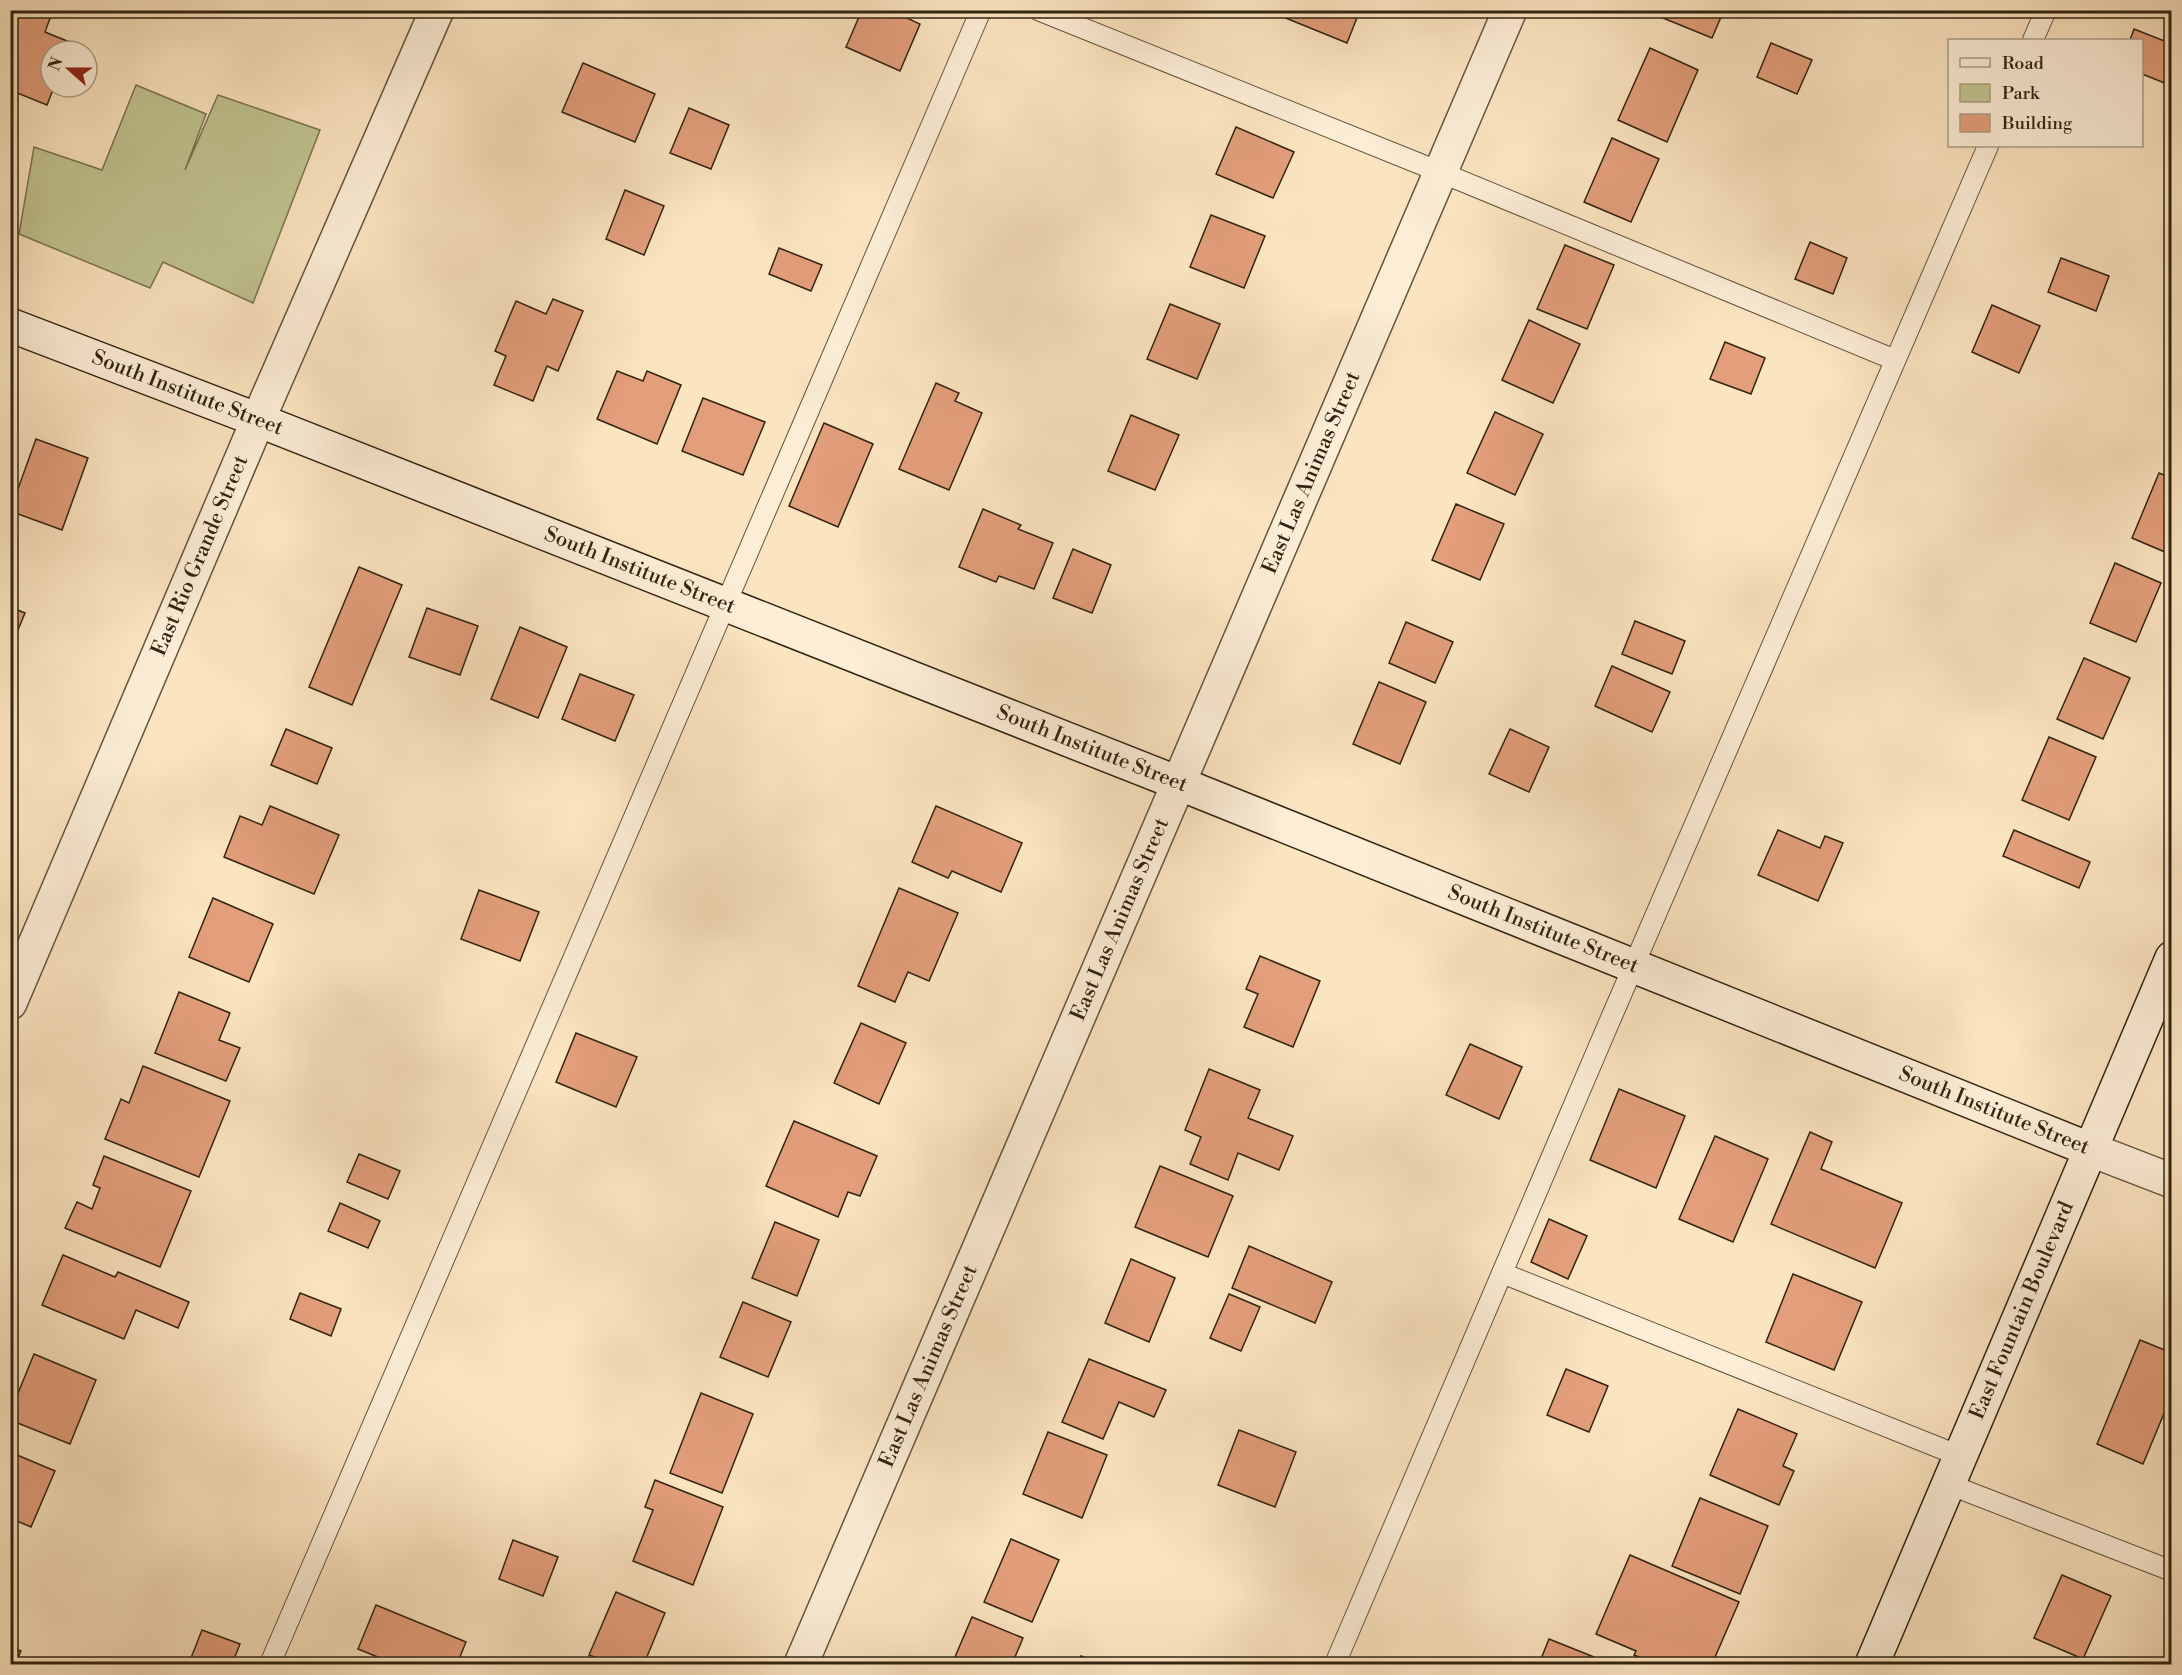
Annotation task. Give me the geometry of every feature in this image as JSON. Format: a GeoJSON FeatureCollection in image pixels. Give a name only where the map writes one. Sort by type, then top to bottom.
{"type":"FeatureCollection","features":[{"type":"Feature","properties":{"kind":"street","name":"East Rio Grande Street"},"geometry":{"type":"LineString","coordinates":[[10,1003],[258,420],[437,10]]}},
{"type":"Feature","properties":{"kind":"street","name":"East Las Animas Street"},"geometry":{"type":"LineString","coordinates":[[801,1665],[1510,10]]}},
{"type":"Feature","properties":{"kind":"street","name":"South Institute Street"},"geometry":{"type":"LineString","coordinates":[[10,325],[258,420],[1178,783],[2089,1149],[2172,1180]]}},
{"type":"Feature","properties":{"kind":"street","name":"East Fountain Boulevard"},"geometry":{"type":"LineString","coordinates":[[1872,1665],[2172,958]]}},
{"type":"Feature","properties":{"kind":"lane"},"geometry":{"type":"LineString","coordinates":[[270,1665],[981,10]]}},
{"type":"Feature","properties":{"kind":"lane"},"geometry":{"type":"LineString","coordinates":[[1038,10],[1440,172],[1895,360]]}},
{"type":"Feature","properties":{"kind":"lane"},"geometry":{"type":"LineString","coordinates":[[2033,39],[2046,10]]}},
{"type":"Feature","properties":{"kind":"lane"},"geometry":{"type":"LineString","coordinates":[[1335,1665],[1633,965],[1988,147]]}},
{"type":"Feature","properties":{"kind":"lane"},"geometry":{"type":"LineString","coordinates":[[1502,1273],[1954,1470],[2172,1571]]}},
{"type":"Feature","properties":{"kind":"path"},"geometry":{"type":"LineString","coordinates":[[10,167],[14,179],[10,204]]}},
{"type":"Feature","properties":{"kind":"green space"},"geometry":{"type":"Polygon","coordinates":[[[136,85],[206,114],[185,170],[218,95],[320,130],[253,303],[163,262],[150,288],[19,234],[34,147],[102,170],[136,85]]]}},
{"type":"Feature","properties":{"kind":"building"},"geometry":{"type":"Polygon","coordinates":[[[10,10],[53,10],[45,32],[62,39],[39,39],[39,99],[49,99],[47,105],[10,90],[10,10]]]}},
{"type":"Feature","properties":{"kind":"building"},"geometry":{"type":"Polygon","coordinates":[[[862,10],[890,10],[920,24],[900,71],[846,47],[862,10]]]}},
{"type":"Feature","properties":{"kind":"building"},"geometry":{"type":"Polygon","coordinates":[[[1266,10],[1360,10],[1347,43],[1266,10]]]}},
{"type":"Feature","properties":{"kind":"building"},"geometry":{"type":"Polygon","coordinates":[[[1666,10],[1724,10],[1712,38],[1663,18],[1666,10]]]}},
{"type":"Feature","properties":{"kind":"building"},"geometry":{"type":"Polygon","coordinates":[[[2134,29],[2172,44],[2172,72],[2167,84],[2143,74],[2143,39],[2130,39],[2134,29]]]}},
{"type":"Feature","properties":{"kind":"building"},"geometry":{"type":"Polygon","coordinates":[[[1771,43],[1812,60],[1797,94],[1757,77],[1771,43]]]}},
{"type":"Feature","properties":{"kind":"building"},"geometry":{"type":"Polygon","coordinates":[[[1650,48],[1698,70],[1667,142],[1618,120],[1650,48]]]}},
{"type":"Feature","properties":{"kind":"building"},"geometry":{"type":"Polygon","coordinates":[[[583,63],[655,94],[635,142],[562,112],[583,63]]]}},
{"type":"Feature","properties":{"kind":"building"},"geometry":{"type":"Polygon","coordinates":[[[689,108],[729,125],[711,169],[670,153],[689,108]]]}},
{"type":"Feature","properties":{"kind":"building"},"geometry":{"type":"Polygon","coordinates":[[[1236,127],[1294,152],[1273,198],[1216,174],[1236,127]]]}},
{"type":"Feature","properties":{"kind":"building"},"geometry":{"type":"Polygon","coordinates":[[[1612,138],[1659,159],[1631,222],[1584,202],[1612,138]]]}},
{"type":"Feature","properties":{"kind":"building"},"geometry":{"type":"Polygon","coordinates":[[[625,190],[664,206],[644,255],[606,239],[625,190]]]}},
{"type":"Feature","properties":{"kind":"building"},"geometry":{"type":"Polygon","coordinates":[[[1211,215],[1265,236],[1244,288],[1190,267],[1211,215]]]}},
{"type":"Feature","properties":{"kind":"building"},"geometry":{"type":"Polygon","coordinates":[[[1810,242],[1847,258],[1833,294],[1795,279],[1810,242]]]}},
{"type":"Feature","properties":{"kind":"building"},"geometry":{"type":"Polygon","coordinates":[[[1565,245],[1614,265],[1587,329],[1537,309],[1565,245]]]}},
{"type":"Feature","properties":{"kind":"building"},"geometry":{"type":"Polygon","coordinates":[[[779,248],[822,265],[811,291],[769,274],[779,248]]]}},
{"type":"Feature","properties":{"kind":"building"},"geometry":{"type":"Polygon","coordinates":[[[2061,258],[2109,276],[2096,311],[2048,292],[2061,258]]]}},
{"type":"Feature","properties":{"kind":"building"},"geometry":{"type":"Polygon","coordinates":[[[553,299],[583,311],[558,371],[547,366],[533,401],[494,385],[506,356],[495,351],[516,301],[546,314],[553,299]]]}},
{"type":"Feature","properties":{"kind":"building"},"geometry":{"type":"Polygon","coordinates":[[[1170,304],[1220,324],[1197,379],[1147,359],[1170,304]]]}},
{"type":"Feature","properties":{"kind":"building"},"geometry":{"type":"Polygon","coordinates":[[[1992,305],[2040,326],[2019,373],[1972,352],[1992,305]]]}},
{"type":"Feature","properties":{"kind":"building"},"geometry":{"type":"Polygon","coordinates":[[[1529,320],[1580,344],[1553,403],[1502,380],[1529,320]]]}},
{"type":"Feature","properties":{"kind":"building"},"geometry":{"type":"Polygon","coordinates":[[[1725,342],[1765,358],[1751,394],[1710,379],[1725,342]]]}},
{"type":"Feature","properties":{"kind":"building"},"geometry":{"type":"Polygon","coordinates":[[[617,371],[643,381],[647,371],[681,385],[657,444],[597,419],[617,371]]]}},
{"type":"Feature","properties":{"kind":"building"},"geometry":{"type":"Polygon","coordinates":[[[936,383],[959,393],[955,401],[982,413],[949,490],[899,469],[936,383]]]}},
{"type":"Feature","properties":{"kind":"building"},"geometry":{"type":"Polygon","coordinates":[[[703,398],[765,422],[743,475],[682,451],[703,398]]]}},
{"type":"Feature","properties":{"kind":"building"},"geometry":{"type":"Polygon","coordinates":[[[1495,412],[1543,434],[1515,495],[1467,473],[1495,412]]]}},
{"type":"Feature","properties":{"kind":"building"},"geometry":{"type":"Polygon","coordinates":[[[1131,415],[1179,435],[1155,490],[1108,471],[1131,415]]]}},
{"type":"Feature","properties":{"kind":"building"},"geometry":{"type":"Polygon","coordinates":[[[824,423],[873,444],[838,527],[789,506],[824,423]]]}},
{"type":"Feature","properties":{"kind":"building"},"geometry":{"type":"Polygon","coordinates":[[[36,439],[88,458],[62,530],[10,511],[36,439]]]}},
{"type":"Feature","properties":{"kind":"building"},"geometry":{"type":"Polygon","coordinates":[[[2159,473],[2172,478],[2172,555],[2132,538],[2159,473]]]}},
{"type":"Feature","properties":{"kind":"building"},"geometry":{"type":"Polygon","coordinates":[[[1456,504],[1504,524],[1480,580],[1432,560],[1456,504]]]}},
{"type":"Feature","properties":{"kind":"building"},"geometry":{"type":"Polygon","coordinates":[[[983,509],[1021,525],[1018,529],[1053,543],[1034,589],[999,576],[996,582],[959,567],[983,509]]]}},
{"type":"Feature","properties":{"kind":"building"},"geometry":{"type":"Polygon","coordinates":[[[1073,549],[1111,565],[1092,613],[1053,598],[1073,549]]]}},
{"type":"Feature","properties":{"kind":"building"},"geometry":{"type":"Polygon","coordinates":[[[2115,563],[2161,583],[2136,642],[2090,623],[2115,563]]]}},
{"type":"Feature","properties":{"kind":"building"},"geometry":{"type":"Polygon","coordinates":[[[359,567],[402,585],[352,705],[309,687],[359,567]]]}},
{"type":"Feature","properties":{"kind":"building"},"geometry":{"type":"Polygon","coordinates":[[[10,607],[25,613],[10,649],[10,607]]]}},
{"type":"Feature","properties":{"kind":"building"},"geometry":{"type":"Polygon","coordinates":[[[427,608],[478,626],[460,675],[409,657],[427,608]]]}},
{"type":"Feature","properties":{"kind":"building"},"geometry":{"type":"Polygon","coordinates":[[[1635,621],[1685,641],[1672,674],[1622,654],[1635,621]]]}},
{"type":"Feature","properties":{"kind":"building"},"geometry":{"type":"Polygon","coordinates":[[[1406,622],[1453,642],[1435,683],[1389,663],[1406,622]]]}},
{"type":"Feature","properties":{"kind":"building"},"geometry":{"type":"Polygon","coordinates":[[[520,627],[567,647],[538,718],[491,699],[520,627]]]}},
{"type":"Feature","properties":{"kind":"building"},"geometry":{"type":"Polygon","coordinates":[[[2084,658],[2130,678],[2103,739],[2057,719],[2084,658]]]}},
{"type":"Feature","properties":{"kind":"building"},"geometry":{"type":"Polygon","coordinates":[[[1612,666],[1670,692],[1652,732],[1595,706],[1612,666]]]}},
{"type":"Feature","properties":{"kind":"building"},"geometry":{"type":"Polygon","coordinates":[[[580,674],[634,695],[615,741],[562,719],[580,674]]]}},
{"type":"Feature","properties":{"kind":"building"},"geometry":{"type":"Polygon","coordinates":[[[1379,682],[1426,702],[1400,764],[1353,744],[1379,682]]]}},
{"type":"Feature","properties":{"kind":"building"},"geometry":{"type":"Polygon","coordinates":[[[286,729],[332,748],[317,784],[271,765],[286,729]]]}},
{"type":"Feature","properties":{"kind":"building"},"geometry":{"type":"Polygon","coordinates":[[[1510,729],[1549,747],[1529,792],[1489,774],[1510,729]]]}},
{"type":"Feature","properties":{"kind":"building"},"geometry":{"type":"Polygon","coordinates":[[[2049,737],[2096,757],[2069,820],[2022,800],[2049,737]]]}},
{"type":"Feature","properties":{"kind":"building"},"geometry":{"type":"Polygon","coordinates":[[[270,806],[339,835],[314,894],[224,857],[240,816],[262,825],[270,806]]]}},
{"type":"Feature","properties":{"kind":"building"},"geometry":{"type":"Polygon","coordinates":[[[936,806],[1022,843],[1001,892],[952,871],[948,878],[912,862],[936,806]]]}},
{"type":"Feature","properties":{"kind":"building"},"geometry":{"type":"Polygon","coordinates":[[[1778,830],[1820,848],[1825,836],[1843,843],[1818,901],[1758,875],[1778,830]]]}},
{"type":"Feature","properties":{"kind":"building"},"geometry":{"type":"Polygon","coordinates":[[[2014,830],[2090,862],[2079,888],[2003,856],[2014,830]]]}},
{"type":"Feature","properties":{"kind":"building"},"geometry":{"type":"Polygon","coordinates":[[[899,888],[958,913],[929,981],[908,972],[895,1002],[858,986],[899,888]]]}},
{"type":"Feature","properties":{"kind":"building"},"geometry":{"type":"Polygon","coordinates":[[[479,890],[539,912],[520,961],[461,939],[479,890]]]}},
{"type":"Feature","properties":{"kind":"building"},"geometry":{"type":"Polygon","coordinates":[[[213,898],[273,924],[249,982],[189,957],[213,898]]]}},
{"type":"Feature","properties":{"kind":"building"},"geometry":{"type":"Polygon","coordinates":[[[1260,956],[1320,981],[1293,1047],[1244,1027],[1258,994],[1246,989],[1260,956]]]}},
{"type":"Feature","properties":{"kind":"building"},"geometry":{"type":"Polygon","coordinates":[[[179,992],[230,1013],[219,1040],[240,1048],[226,1081],[155,1053],[179,992]]]}},
{"type":"Feature","properties":{"kind":"building"},"geometry":{"type":"Polygon","coordinates":[[[861,1023],[906,1043],[879,1104],[834,1083],[861,1023]]]}},
{"type":"Feature","properties":{"kind":"building"},"geometry":{"type":"Polygon","coordinates":[[[576,1033],[637,1057],[616,1107],[556,1082],[576,1033]]]}},
{"type":"Feature","properties":{"kind":"building"},"geometry":{"type":"Polygon","coordinates":[[[1470,1044],[1522,1067],[1499,1119],[1446,1095],[1470,1044]]]}},
{"type":"Feature","properties":{"kind":"building"},"geometry":{"type":"Polygon","coordinates":[[[143,1066],[230,1101],[199,1177],[105,1139],[121,1099],[129,1103],[143,1066]]]}},
{"type":"Feature","properties":{"kind":"building"},"geometry":{"type":"Polygon","coordinates":[[[1209,1069],[1260,1090],[1248,1118],[1293,1136],[1279,1170],[1238,1153],[1228,1180],[1190,1164],[1201,1137],[1185,1130],[1209,1069]]]}},
{"type":"Feature","properties":{"kind":"building"},"geometry":{"type":"Polygon","coordinates":[[[1619,1089],[1685,1116],[1656,1188],[1590,1160],[1619,1089]]]}},
{"type":"Feature","properties":{"kind":"building"},"geometry":{"type":"Polygon","coordinates":[[[794,1121],[877,1156],[860,1196],[848,1192],[838,1217],[766,1186],[794,1121]]]}},
{"type":"Feature","properties":{"kind":"building"},"geometry":{"type":"Polygon","coordinates":[[[1810,1132],[1832,1142],[1821,1169],[1902,1203],[1875,1268],[1771,1224],[1810,1132]]]}},
{"type":"Feature","properties":{"kind":"building"},"geometry":{"type":"Polygon","coordinates":[[[1715,1136],[1768,1159],[1733,1242],[1679,1219],[1715,1136]]]}},
{"type":"Feature","properties":{"kind":"building"},"geometry":{"type":"Polygon","coordinates":[[[359,1154],[400,1171],[388,1199],[347,1182],[359,1154]]]}},
{"type":"Feature","properties":{"kind":"building"},"geometry":{"type":"Polygon","coordinates":[[[104,1156],[191,1191],[160,1267],[65,1228],[77,1202],[92,1209],[100,1188],[93,1185],[104,1156]]]}},
{"type":"Feature","properties":{"kind":"building"},"geometry":{"type":"Polygon","coordinates":[[[1160,1166],[1233,1196],[1208,1257],[1135,1227],[1160,1166]]]}},
{"type":"Feature","properties":{"kind":"building"},"geometry":{"type":"Polygon","coordinates":[[[340,1203],[380,1221],[368,1248],[328,1231],[340,1203]]]}},
{"type":"Feature","properties":{"kind":"building"},"geometry":{"type":"Polygon","coordinates":[[[1549,1219],[1587,1236],[1568,1279],[1531,1262],[1549,1219]]]}},
{"type":"Feature","properties":{"kind":"building"},"geometry":{"type":"Polygon","coordinates":[[[775,1222],[819,1240],[797,1296],[752,1278],[775,1222]]]}},
{"type":"Feature","properties":{"kind":"building"},"geometry":{"type":"Polygon","coordinates":[[[1249,1246],[1332,1282],[1315,1323],[1232,1288],[1249,1246]]]}},
{"type":"Feature","properties":{"kind":"building"},"geometry":{"type":"Polygon","coordinates":[[[63,1255],[115,1277],[118,1272],[189,1302],[178,1328],[136,1310],[124,1339],[42,1305],[63,1255]]]}},
{"type":"Feature","properties":{"kind":"building"},"geometry":{"type":"Polygon","coordinates":[[[1131,1259],[1175,1278],[1149,1342],[1105,1323],[1131,1259]]]}},
{"type":"Feature","properties":{"kind":"building"},"geometry":{"type":"Polygon","coordinates":[[[1793,1274],[1862,1302],[1834,1370],[1766,1342],[1793,1274]]]}},
{"type":"Feature","properties":{"kind":"building"},"geometry":{"type":"Polygon","coordinates":[[[300,1293],[341,1309],[331,1336],[290,1319],[300,1293]]]}},
{"type":"Feature","properties":{"kind":"building"},"geometry":{"type":"Polygon","coordinates":[[[1229,1294],[1260,1307],[1241,1351],[1210,1338],[1229,1294]]]}},
{"type":"Feature","properties":{"kind":"building"},"geometry":{"type":"Polygon","coordinates":[[[743,1302],[791,1322],[768,1377],[720,1357],[743,1302]]]}},
{"type":"Feature","properties":{"kind":"building"},"geometry":{"type":"Polygon","coordinates":[[[2140,1340],[2172,1353],[2172,1394],[2143,1464],[2097,1444],[2140,1340]]]}},
{"type":"Feature","properties":{"kind":"building"},"geometry":{"type":"Polygon","coordinates":[[[34,1354],[96,1380],[70,1444],[10,1420],[10,1413],[34,1354]]]}},
{"type":"Feature","properties":{"kind":"building"},"geometry":{"type":"Polygon","coordinates":[[[1089,1359],[1166,1390],[1154,1417],[1119,1402],[1103,1439],[1062,1422],[1089,1359]]]}},
{"type":"Feature","properties":{"kind":"building"},"geometry":{"type":"Polygon","coordinates":[[[1566,1369],[1608,1386],[1589,1432],[1547,1415],[1566,1369]]]}},
{"type":"Feature","properties":{"kind":"building"},"geometry":{"type":"Polygon","coordinates":[[[701,1393],[753,1414],[722,1493],[670,1473],[701,1393]]]}},
{"type":"Feature","properties":{"kind":"building"},"geometry":{"type":"Polygon","coordinates":[[[1738,1409],[1797,1434],[1783,1466],[1794,1471],[1779,1505],[1710,1475],[1738,1409]]]}},
{"type":"Feature","properties":{"kind":"building"},"geometry":{"type":"Polygon","coordinates":[[[1239,1430],[1296,1452],[1275,1507],[1218,1485],[1239,1430]]]}},
{"type":"Feature","properties":{"kind":"building"},"geometry":{"type":"Polygon","coordinates":[[[1048,1432],[1107,1455],[1082,1518],[1023,1494],[1048,1432]]]}},
{"type":"Feature","properties":{"kind":"building"},"geometry":{"type":"Polygon","coordinates":[[[10,1452],[55,1471],[31,1527],[10,1518],[10,1452]]]}},
{"type":"Feature","properties":{"kind":"building"},"geometry":{"type":"Polygon","coordinates":[[[655,1480],[723,1507],[693,1585],[633,1561],[653,1510],[645,1507],[655,1480]]]}},
{"type":"Feature","properties":{"kind":"building"},"geometry":{"type":"Polygon","coordinates":[[[1700,1498],[1768,1526],[1740,1594],[1672,1566],[1700,1498]]]}},
{"type":"Feature","properties":{"kind":"building"},"geometry":{"type":"Polygon","coordinates":[[[1011,1539],[1059,1560],[1032,1622],[984,1602],[1011,1539]]]}},
{"type":"Feature","properties":{"kind":"building"},"geometry":{"type":"Polygon","coordinates":[[[513,1540],[558,1557],[543,1596],[499,1579],[513,1540]]]}},
{"type":"Feature","properties":{"kind":"building"},"geometry":{"type":"Polygon","coordinates":[[[1630,1555],[1739,1602],[1712,1664],[1655,1664],[1634,1655],[1636,1651],[1596,1634],[1630,1555]]]}},
{"type":"Feature","properties":{"kind":"building"},"geometry":{"type":"Polygon","coordinates":[[[2062,1575],[2111,1596],[2083,1659],[2034,1638],[2062,1575]]]}},
{"type":"Feature","properties":{"kind":"building"},"geometry":{"type":"Polygon","coordinates":[[[616,1592],[665,1613],[644,1664],[612,1664],[589,1655],[616,1592]]]}},
{"type":"Feature","properties":{"kind":"building"},"geometry":{"type":"Polygon","coordinates":[[[376,1605],[466,1642],[457,1664],[395,1664],[358,1649],[376,1605]]]}},
{"type":"Feature","properties":{"kind":"building"},"geometry":{"type":"Polygon","coordinates":[[[972,1617],[1023,1638],[1012,1664],[952,1664],[972,1617]]]}},
{"type":"Feature","properties":{"kind":"building"},"geometry":{"type":"Polygon","coordinates":[[[202,1630],[240,1644],[232,1664],[189,1663],[202,1630]]]}},
{"type":"Feature","properties":{"kind":"building"},"geometry":{"type":"Polygon","coordinates":[[[1549,1639],[1594,1657],[1592,1664],[1539,1664],[1549,1639]]]}},
{"type":"Feature","properties":{"kind":"building"},"geometry":{"type":"Polygon","coordinates":[[[10,1647],[21,1651],[15,1664],[10,1664],[10,1647]]]}},
{"type":"Feature","properties":{"kind":"building"},"geometry":{"type":"Polygon","coordinates":[[[1081,1656],[1102,1664],[1077,1664],[1081,1656]]]}}]}
